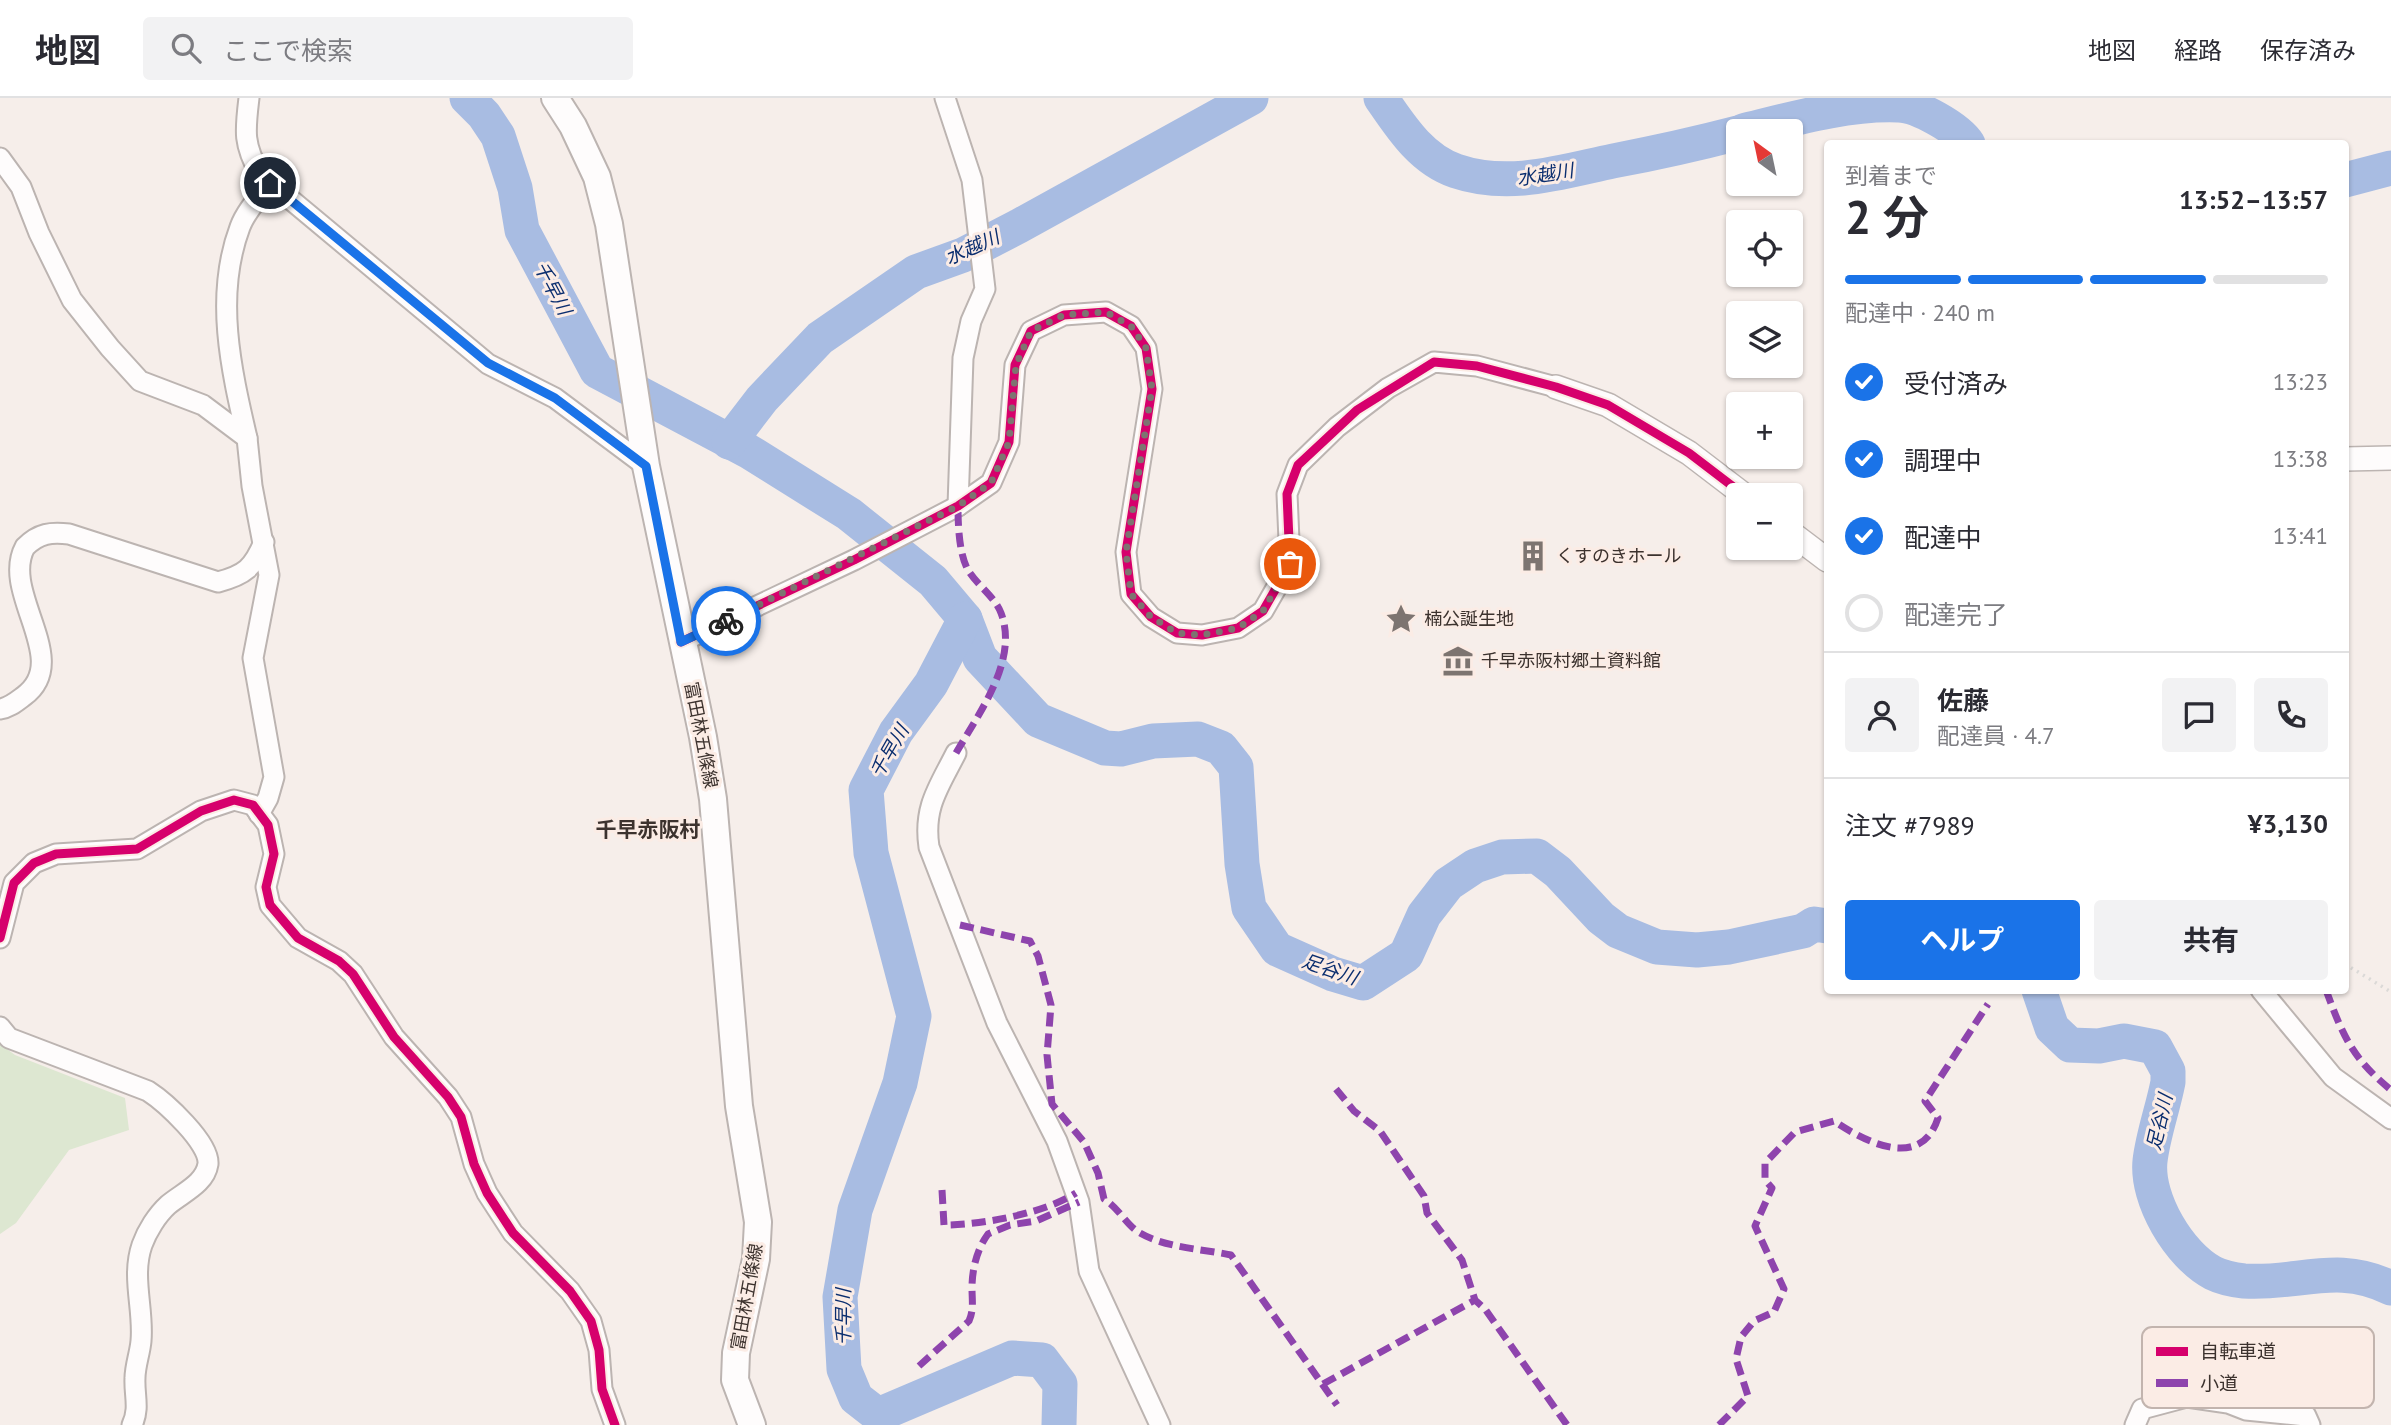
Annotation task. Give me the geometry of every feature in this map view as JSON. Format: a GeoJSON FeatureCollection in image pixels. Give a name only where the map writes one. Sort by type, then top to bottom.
{"type":"FeatureCollection","features":[{"type":"Feature","properties":{"kind":"main road","name":"富田林五條線"},"geometry":{"type":"LineString","coordinates":[[555,98],[573,126],[597,177],[609,224],[646,466],[703,737],[713,799],[739,1105],[758,1222],[756,1259],[736,1353],[735,1380],[752,1425]]}},
{"type":"Feature","properties":{"kind":"street"},"geometry":{"type":"LineString","coordinates":[[249,98],[246,121],[247,151],[260,174],[488,363],[555,398],[646,466]]}},
{"type":"Feature","properties":{"kind":"street"},"geometry":{"type":"LineString","coordinates":[[945,98],[972,180],[985,289],[971,321],[963,358],[958,506]]}},
{"type":"Feature","properties":{"kind":"street"},"geometry":{"type":"LineString","coordinates":[[0,158],[21,187],[38,233],[72,300],[110,348],[140,381],[204,405],[247,438]]}},
{"type":"Feature","properties":{"kind":"street"},"geometry":{"type":"LineString","coordinates":[[260,814],[274,777],[253,658],[269,575],[252,486],[251,448],[233,378],[225,288],[240,226],[270,183]]}},
{"type":"Feature","properties":{"kind":"street"},"geometry":{"type":"LineString","coordinates":[[681,642],[854,560],[958,506],[991,483],[1009,442],[1016,365],[1031,331],[1064,315],[1106,312],[1131,326],[1146,348],[1152,389],[1126,552],[1131,594],[1151,617],[1177,633],[1202,635],[1238,628],[1263,611],[1290,564],[1287,495],[1298,465],[1337,427],[1388,388],[1434,362],[1477,366],[1556,387],[1608,405],[1689,453],[1728,483]]}},
{"type":"Feature","properties":{"kind":"street"},"geometry":{"type":"LineString","coordinates":[[2349,459],[2391,458]]}},
{"type":"Feature","properties":{"kind":"street"},"geometry":{"type":"LineString","coordinates":[[0,709],[27,694],[37,675],[38,659],[11,582],[15,560],[26,545],[47,532],[69,534],[218,582],[240,576],[256,560],[264,542]]}},
{"type":"Feature","properties":{"kind":"street"},"geometry":{"type":"LineString","coordinates":[[1803,541],[1824,558]]}},
{"type":"Feature","properties":{"kind":"street"},"geometry":{"type":"LineString","coordinates":[[956,752],[929,806],[926,826],[929,847],[997,1023],[1057,1141],[1079,1202],[1089,1271],[1160,1425]]}},
{"type":"Feature","properties":{"kind":"street"},"geometry":{"type":"LineString","coordinates":[[0,938],[14,883],[34,863],[56,853],[137,849],[201,811],[234,800],[253,805],[268,825],[274,854],[266,887],[270,905],[298,937],[339,961],[353,974],[394,1037],[448,1097],[461,1117],[474,1164],[487,1193],[513,1233],[570,1291],[591,1321],[599,1350],[602,1389],[615,1425]]}},
{"type":"Feature","properties":{"kind":"street"},"geometry":{"type":"LineString","coordinates":[[2265,994],[2333,1077],[2391,1119]]}},
{"type":"Feature","properties":{"kind":"street"},"geometry":{"type":"LineString","coordinates":[[0,1027],[9,1038],[148,1091],[161,1100],[205,1149],[208,1163],[203,1176],[167,1206],[152,1224],[142,1245],[137,1270],[141,1340],[135,1378],[137,1409],[132,1425]]}},
{"type":"Feature","properties":{"kind":"street"},"geometry":{"type":"LineString","coordinates":[[2135,1425],[2142,1409],[2145,1408]]}},
{"type":"Feature","properties":{"kind":"street"},"geometry":{"type":"LineString","coordinates":[[2241,1408],[2306,1416],[2310,1425]]}},
{"type":"Feature","properties":{"kind":"path"},"geometry":{"type":"LineString","coordinates":[[2349,966],[2391,992]]}},
{"type":"Feature","properties":{"kind":"green space"},"geometry":{"type":"Polygon","coordinates":[[[0,1044],[15,1055],[125,1098],[129,1130],[69,1150],[16,1223],[0,1234],[0,1044]]]}},
{"type":"Feature","properties":{"kind":"waterway","name":"足谷川"},"geometry":{"type":"LineString","coordinates":[[467,98],[484,115],[498,136],[515,188],[522,230],[597,371],[748,451],[849,514],[933,581],[965,619],[980,658],[1038,720],[1105,748],[1121,749],[1153,741],[1198,739],[1221,748],[1236,767],[1242,864],[1249,908],[1277,949],[1333,974],[1363,983],[1406,955],[1424,915],[1448,884],[1475,866],[1502,857],[1537,856],[1558,872],[1601,918],[1618,931],[1657,947],[1697,950],[1729,947],[1803,931],[1814,924],[1824,926]]}},
{"type":"Feature","properties":{"kind":"waterway","name":"水越川"},"geometry":{"type":"LineString","coordinates":[[729,442],[762,399],[820,338],[916,272],[963,255],[1019,226],[1251,98]]}},
{"type":"Feature","properties":{"kind":"waterway","name":"水越川"},"geometry":{"type":"LineString","coordinates":[[1381,98],[1413,141],[1432,159],[1456,171],[1496,179],[1554,174],[1726,136]]}},
{"type":"Feature","properties":{"kind":"waterway","name":"水越川"},"geometry":{"type":"LineString","coordinates":[[1792,119],[1840,109],[1898,105],[1936,118],[1965,140]]}},
{"type":"Feature","properties":{"kind":"waterway","name":"水越川"},"geometry":{"type":"LineString","coordinates":[[2349,179],[2391,168]]}},
{"type":"Feature","properties":{"kind":"waterway","name":"千早川"},"geometry":{"type":"LineString","coordinates":[[965,619],[931,684],[896,732],[866,790],[871,853],[914,1016],[900,1083],[855,1210],[840,1297],[844,1369],[856,1398],[878,1415],[1012,1358],[1042,1360],[1060,1384],[1059,1425]]}},
{"type":"Feature","properties":{"kind":"waterway","name":"足谷川"},"geometry":{"type":"LineString","coordinates":[[2040,994],[2052,1028],[2070,1045],[2099,1046],[2124,1041],[2155,1047],[2168,1071],[2168,1082],[2150,1161],[2153,1192],[2177,1240],[2200,1265],[2216,1274],[2244,1281],[2335,1275],[2371,1280],[2391,1288]]}},
{"type":"Feature","properties":{"kind":"marked path"},"geometry":{"type":"LineString","coordinates":[[956,753],[994,686],[1005,649],[1001,613],[965,563],[958,506]]}},
{"type":"Feature","properties":{"kind":"marked path"},"geometry":{"type":"LineString","coordinates":[[960,925],[1030,941],[1038,956],[1051,1005],[1047,1055],[1052,1104],[1084,1142],[1098,1173],[1104,1199],[1135,1230],[1150,1238],[1173,1245],[1231,1255],[1337,1405]]}},
{"type":"Feature","properties":{"kind":"marked path"},"geometry":{"type":"LineString","coordinates":[[2328,994],[2350,1045],[2367,1067],[2391,1090]]}},
{"type":"Feature","properties":{"kind":"marked path"},"geometry":{"type":"LineString","coordinates":[[1719,1425],[1748,1396],[1736,1359],[1741,1337],[1754,1321],[1774,1312],[1784,1289],[1755,1226],[1772,1188],[1765,1180],[1765,1163],[1795,1132],[1834,1121],[1876,1143],[1906,1148],[1919,1144],[1930,1134],[1938,1118],[1925,1101],[1988,1004]]}},
{"type":"Feature","properties":{"kind":"marked path"},"geometry":{"type":"LineString","coordinates":[[1336,1089],[1354,1111],[1380,1131],[1424,1196],[1427,1213],[1462,1260],[1475,1300],[1485,1309],[1567,1425]]}},
{"type":"Feature","properties":{"kind":"marked path"},"geometry":{"type":"LineString","coordinates":[[942,1190],[944,1225],[976,1223],[1031,1212],[1076,1193]]}},
{"type":"Feature","properties":{"kind":"marked path"},"geometry":{"type":"LineString","coordinates":[[919,1366],[969,1321],[974,1267],[988,1234],[1010,1225],[1036,1221],[1079,1202]]}},
{"type":"Feature","properties":{"kind":"marked path"},"geometry":{"type":"LineString","coordinates":[[1323,1384],[1475,1300]]}},
{"type":"Feature","properties":{"kind":"cycle path"},"geometry":{"type":"LineString","coordinates":[[681,642],[854,560],[958,506],[991,483],[1009,442],[1015,365],[1031,331],[1064,315],[1106,312],[1131,326],[1146,348],[1152,389],[1126,552],[1131,594],[1151,617],[1177,633],[1202,635],[1238,628],[1263,611],[1290,564],[1287,494],[1298,465],[1357,410],[1434,362],[1477,366],[1556,387],[1608,405],[1689,453],[1728,483]]}},
{"type":"Feature","properties":{"kind":"cycle path"},"geometry":{"type":"LineString","coordinates":[[0,938],[14,883],[34,863],[56,854],[137,849],[201,811],[234,800],[253,805],[268,825],[274,854],[266,887],[270,905],[298,938],[339,961],[353,974],[394,1037],[448,1097],[461,1117],[474,1164],[487,1193],[513,1233],[570,1291],[591,1321],[599,1350],[602,1389],[615,1425]]}},
{"type":"Feature","properties":{"kind":"way so far"},"geometry":{"type":"LineString","coordinates":[[726,621],[854,560],[958,506],[991,483],[1009,442],[1016,365],[1031,331],[1064,315],[1106,312],[1131,326],[1146,348],[1152,389],[1126,552],[1131,594],[1151,617],[1177,633],[1202,635],[1238,628],[1263,611],[1290,564]]}},
{"type":"Feature","properties":{"kind":"place","name":"くすのきホール"},"geometry":{"type":"Point","coordinates":[1533,556]}},
{"type":"Feature","properties":{"kind":"place","name":"楠公誕生地"},"geometry":{"type":"Point","coordinates":[1401,619]}},
{"type":"Feature","properties":{"kind":"place","name":"千早赤阪村郷土資料館"},"geometry":{"type":"Point","coordinates":[1458,661]}},
{"type":"Feature","properties":{"kind":"district","name":"千早赤阪村"},"geometry":{"type":"Point","coordinates":[648,830]}},
{"type":"Feature","properties":{"kind":"route"},"geometry":{"type":"LineString","coordinates":[[270,183],[488,363],[555,398],[646,466],[681,642],[726,621]]}}]}
